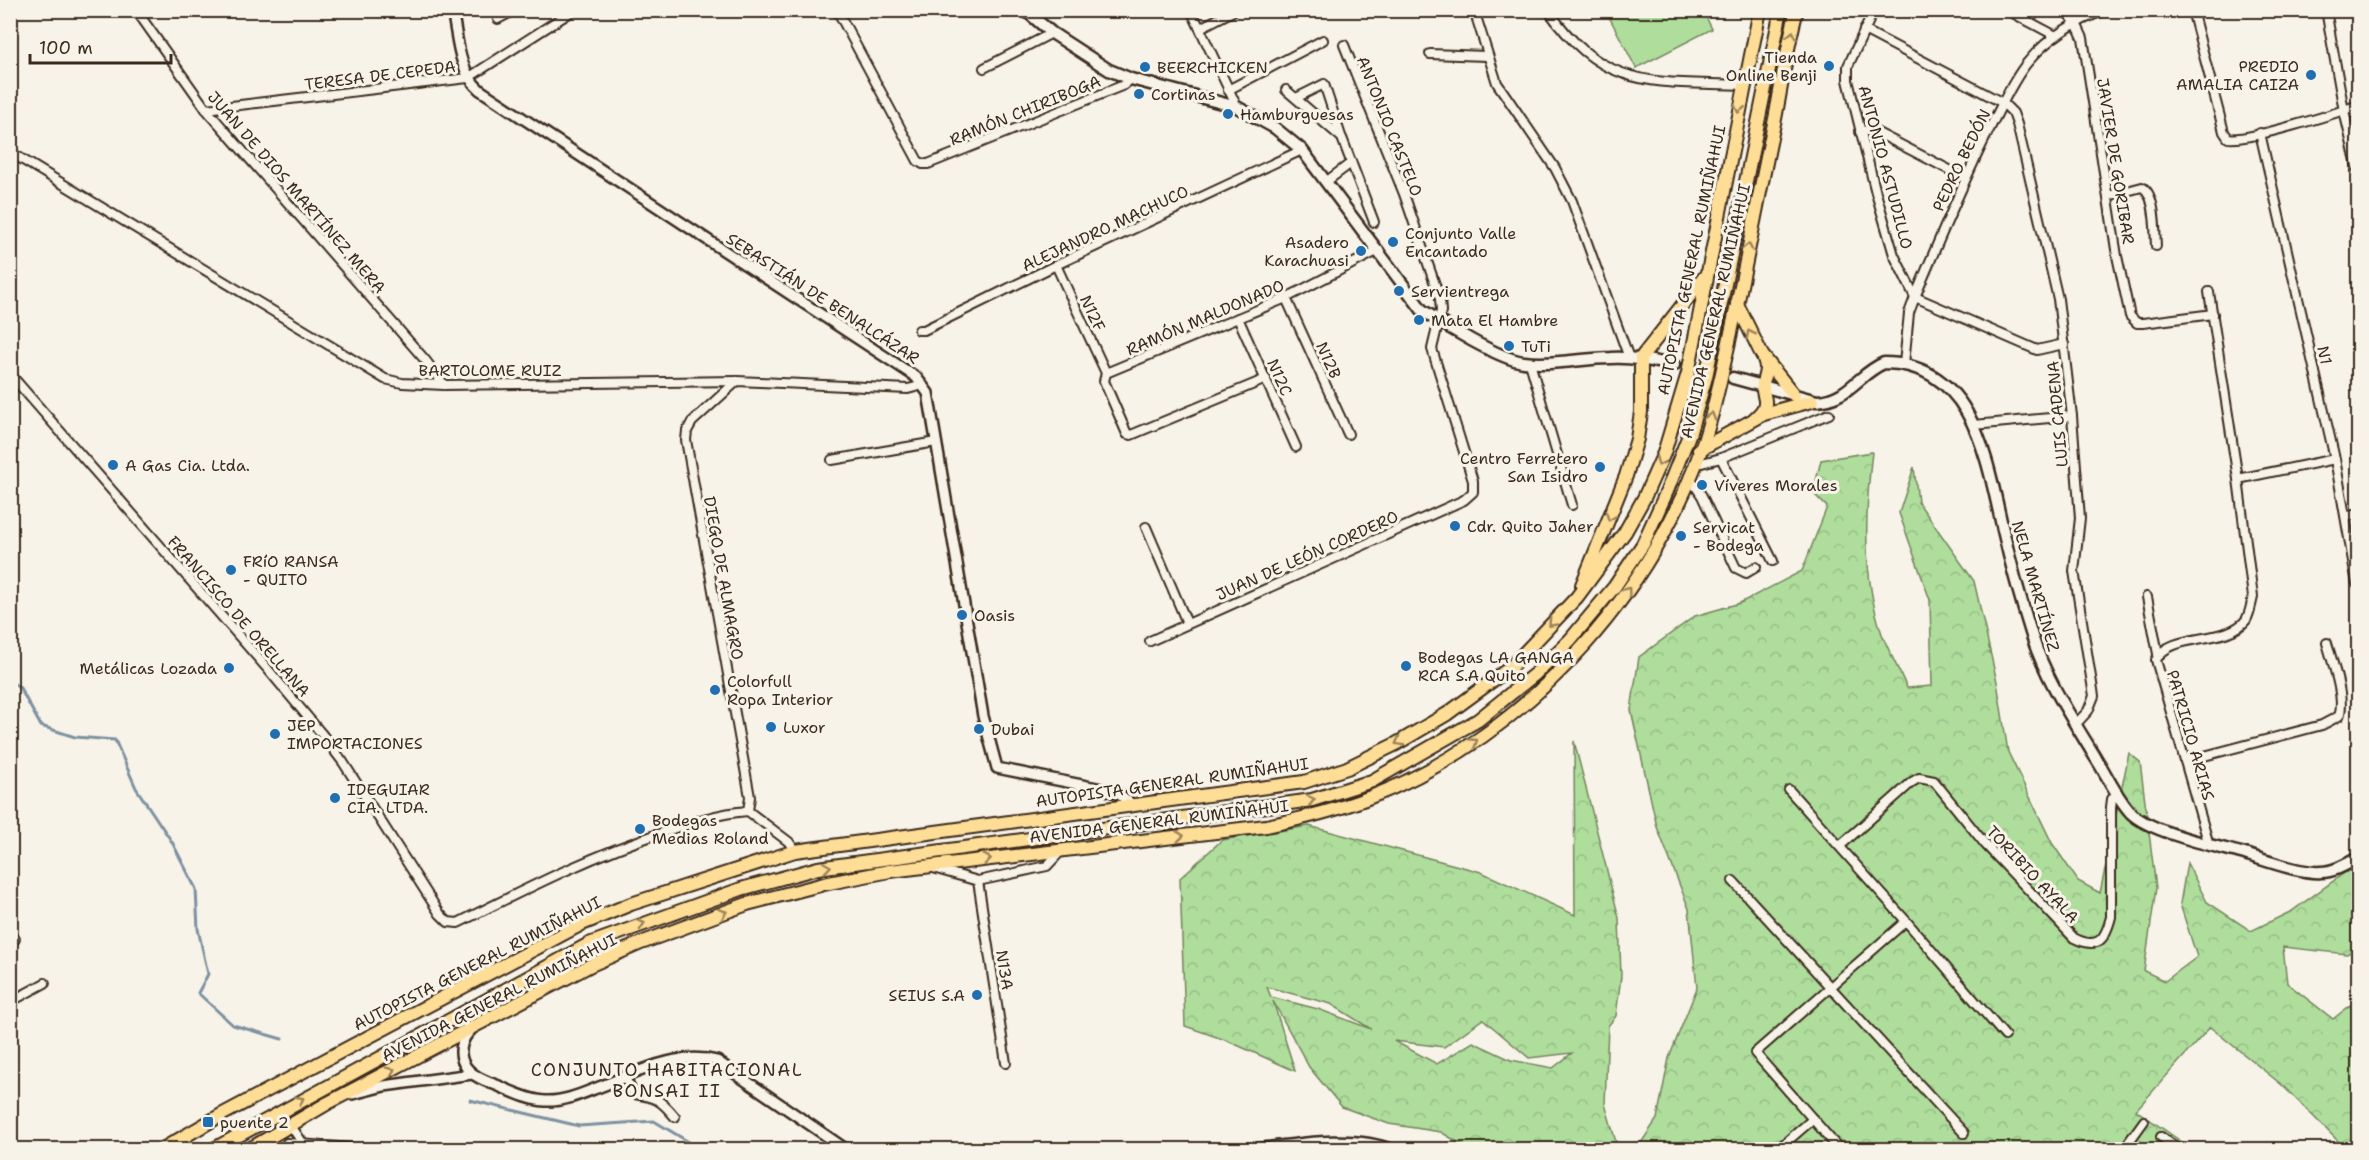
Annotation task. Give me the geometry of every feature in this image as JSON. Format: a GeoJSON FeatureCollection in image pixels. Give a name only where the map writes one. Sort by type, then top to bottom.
{"type":"FeatureCollection","features":[{"type":"Feature","properties":{"kind":"main road"},"geometry":{"type":"LineString","coordinates":[[1024,10],[1052,33],[1095,62],[1131,79],[1237,107],[1275,128],[1302,150],[1379,250],[1417,304],[1439,321],[1514,360],[1530,363],[1635,358],[1674,365]]}},
{"type":"Feature","properties":{"kind":"main road","name":"AUTOPISTA GENERAL RUMIÑAHUI"},"geometry":{"type":"LineString","coordinates":[[161,1149],[582,924],[631,904],[795,851],[1304,782],[1347,768],[1396,744],[1447,714],[1485,687],[1511,667],[1576,597],[1625,532],[1644,498],[1664,453],[1688,373],[1760,10]]}},
{"type":"Feature","properties":{"kind":"main road","name":"AUTOPISTA GENERAL RUMIÑAHUI"},"geometry":{"type":"LineString","coordinates":[[212,1149],[589,944],[741,890],[818,868],[1312,800],[1372,781],[1478,720],[1535,674],[1570,640],[1604,601],[1643,544],[1667,491],[1689,435],[1706,377],[1781,10]]}},
{"type":"Feature","properties":{"kind":"main road","name":"AVENIDA GENERAL RUMIÑAHUI"},"geometry":{"type":"LineString","coordinates":[[248,1149],[286,1137],[328,1103],[591,965],[641,943],[747,904],[824,884],[929,866],[1266,826],[1323,814],[1370,797],[1449,758],[1506,718],[1575,657],[1604,622],[1661,537],[1700,450],[1711,416],[1737,304],[1797,10]]}},
{"type":"Feature","properties":{"kind":"main road"},"geometry":{"type":"LineString","coordinates":[[1576,597],[1626,476],[1637,439],[1641,412],[1635,358],[1708,272]]}},
{"type":"Feature","properties":{"kind":"main road"},"geometry":{"type":"LineString","coordinates":[[1737,304],[1762,355],[1794,395]]}},
{"type":"Feature","properties":{"kind":"main road"},"geometry":{"type":"LineString","coordinates":[[1700,450],[1758,416],[1766,399],[1762,385],[1766,372],[1762,355]]}},
{"type":"Feature","properties":{"kind":"main road"},"geometry":{"type":"LineString","coordinates":[[1749,422],[1779,408],[1831,399],[1845,392],[1880,365],[1904,364]]}},
{"type":"Feature","properties":{"kind":"main road","name":"NELA MARTÍNEZ"},"geometry":{"type":"LineString","coordinates":[[1904,364],[1925,370],[1941,381],[1954,394],[1974,425],[1987,458],[2006,541],[2032,637],[2045,670],[2116,792],[2132,814],[2148,825],[2209,845],[2312,872],[2330,871],[2358,858]]}},
{"type":"Feature","properties":{"kind":"main road"},"geometry":{"type":"LineString","coordinates":[[1733,378],[1812,401]]}},
{"type":"Feature","properties":{"kind":"street","name":"JUAN DE DIOS MARTÍNEZ MERA"},"geometry":{"type":"LineString","coordinates":[[136,10],[206,109],[426,361],[444,386]]}},
{"type":"Feature","properties":{"kind":"street"},"geometry":{"type":"LineString","coordinates":[[452,10],[464,70],[468,78]]}},
{"type":"Feature","properties":{"kind":"street"},"geometry":{"type":"LineString","coordinates":[[498,19],[515,10]]}},
{"type":"Feature","properties":{"kind":"street","name":"RAMÓN CHIRIBOGA"},"geometry":{"type":"LineString","coordinates":[[837,10],[918,161],[923,164],[928,164],[1124,85],[1131,79]]}},
{"type":"Feature","properties":{"kind":"street"},"geometry":{"type":"LineString","coordinates":[[1191,10],[1237,107]]}},
{"type":"Feature","properties":{"kind":"street"},"geometry":{"type":"LineString","coordinates":[[1200,28],[1235,10]]}},
{"type":"Feature","properties":{"kind":"street"},"geometry":{"type":"LineString","coordinates":[[1474,10],[1497,83],[1555,168],[1572,201],[1635,358]]}},
{"type":"Feature","properties":{"kind":"street"},"geometry":{"type":"LineString","coordinates":[[1548,10],[1584,50],[1606,68],[1644,81],[1744,85]]}},
{"type":"Feature","properties":{"kind":"street","name":"ANTONIO ASTUDILLO"},"geometry":{"type":"LineString","coordinates":[[1874,10],[1848,66],[1848,73],[1860,132],[1894,255],[1915,297]]}},
{"type":"Feature","properties":{"kind":"street"},"geometry":{"type":"LineString","coordinates":[[2007,10],[2056,36]]}},
{"type":"Feature","properties":{"kind":"street","name":"JAVIER DE GORIBAR"},"geometry":{"type":"LineString","coordinates":[[2065,10],[2076,22],[2083,38],[2117,256],[2130,316],[2137,323],[2151,323],[2213,314]]}},
{"type":"Feature","properties":{"kind":"street","name":"PEDRO BEDÓN"},"geometry":{"type":"LineString","coordinates":[[1904,364],[1909,313],[1915,297],[1965,178],[2003,103],[2027,63],[2056,36],[2076,22],[2106,10]]}},
{"type":"Feature","properties":{"kind":"street"},"geometry":{"type":"LineString","coordinates":[[2192,10],[2224,132],[2228,138],[2235,140],[2344,111],[2358,105]]}},
{"type":"Feature","properties":{"kind":"street"},"geometry":{"type":"LineString","coordinates":[[2326,10],[2344,111],[2358,170]]}},
{"type":"Feature","properties":{"kind":"street","name":"TERESA DE CEPEDA"},"geometry":{"type":"LineString","coordinates":[[206,109],[468,78],[571,11]]}},
{"type":"Feature","properties":{"kind":"street"},"geometry":{"type":"LineString","coordinates":[[1864,30],[2003,103]]}},
{"type":"Feature","properties":{"kind":"street"},"geometry":{"type":"LineString","coordinates":[[984,68],[1052,33]]}},
{"type":"Feature","properties":{"kind":"street"},"geometry":{"type":"LineString","coordinates":[[1228,90],[1323,40]]}},
{"type":"Feature","properties":{"kind":"street","name":"ANTONIO CASTELO"},"geometry":{"type":"LineString","coordinates":[[1344,45],[1404,194],[1440,299],[1441,311],[1432,349],[1473,481],[1473,492]]}},
{"type":"Feature","properties":{"kind":"street"},"geometry":{"type":"LineString","coordinates":[[1430,54],[1487,56]]}},
{"type":"Feature","properties":{"kind":"street","name":"SEBASTIÁN DE BENALCÁZAR"},"geometry":{"type":"LineString","coordinates":[[468,78],[490,97],[916,377],[928,393],[983,716],[997,768],[1107,790],[1119,794],[1134,806]]}},
{"type":"Feature","properties":{"kind":"street"},"geometry":{"type":"LineString","coordinates":[[1296,99],[1324,84],[1374,222]]}},
{"type":"Feature","properties":{"kind":"street"},"geometry":{"type":"LineString","coordinates":[[1286,90],[1342,138]]}},
{"type":"Feature","properties":{"kind":"street","name":"LUIS CADENA"},"geometry":{"type":"LineString","coordinates":[[2003,103],[2013,113],[2017,124],[2058,299],[2064,345],[2080,519],[2074,571],[2094,696],[2088,711],[2076,724]]}},
{"type":"Feature","properties":{"kind":"street"},"geometry":{"type":"LineString","coordinates":[[1860,132],[1868,130],[1876,132],[1965,178]]}},
{"type":"Feature","properties":{"kind":"street","name":"N1"},"geometry":{"type":"LineString","coordinates":[[2260,133],[2336,459],[2357,584]]}},
{"type":"Feature","properties":{"kind":"street","name":"ALEJANDRO MACHUCO"},"geometry":{"type":"LineString","coordinates":[[919,330],[924,330],[1056,265],[1302,150]]}},
{"type":"Feature","properties":{"kind":"street","name":"BARTOLOME RUIZ"},"geometry":{"type":"LineString","coordinates":[[10,152],[385,379],[402,383],[444,386],[738,381],[908,389],[923,385]]}},
{"type":"Feature","properties":{"kind":"street"},"geometry":{"type":"LineString","coordinates":[[1327,181],[1351,163]]}},
{"type":"Feature","properties":{"kind":"street"},"geometry":{"type":"LineString","coordinates":[[2108,196],[2142,187],[2146,189],[2152,200],[2156,246]]}},
{"type":"Feature","properties":{"kind":"street","name":"RAMÓN MALDONADO"},"geometry":{"type":"LineString","coordinates":[[1106,373],[1286,298],[1379,250]]}},
{"type":"Feature","properties":{"kind":"street","name":"N12F"},"geometry":{"type":"LineString","coordinates":[[1056,265],[1106,373],[1104,381],[1124,432],[1131,435],[1266,379]]}},
{"type":"Feature","properties":{"kind":"street","name":"PATRICIO ARIAS"},"geometry":{"type":"LineString","coordinates":[[2209,845],[2156,667],[2156,660],[2158,654],[2170,647],[2235,628],[2245,621],[2253,597],[2210,292]]}},
{"type":"Feature","properties":{"kind":"street"},"geometry":{"type":"LineString","coordinates":[[1915,297],[2037,350],[2064,345]]}},
{"type":"Feature","properties":{"kind":"street","name":"N12B"},"geometry":{"type":"LineString","coordinates":[[1286,298],[1348,434]]}},
{"type":"Feature","properties":{"kind":"street","name":"N12C"},"geometry":{"type":"LineString","coordinates":[[1238,318],[1296,447]]}},
{"type":"Feature","properties":{"kind":"street"},"geometry":{"type":"LineString","coordinates":[[1530,363],[1572,505]]}},
{"type":"Feature","properties":{"kind":"street","name":"FRANCISCO DE ORELLANA"},"geometry":{"type":"LineString","coordinates":[[10,374],[321,733],[343,762],[440,914],[448,922],[458,922],[559,872],[634,841],[726,813],[748,811]]}},
{"type":"Feature","properties":{"kind":"street","name":"DIEGO DE ALMAGRO"},"geometry":{"type":"LineString","coordinates":[[738,381],[692,422],[687,430],[686,441],[750,797],[748,811]]}},
{"type":"Feature","properties":{"kind":"street"},"geometry":{"type":"LineString","coordinates":[[1756,567],[1746,573],[1736,568],[1691,470],[1829,414]]}},
{"type":"Feature","properties":{"kind":"street"},"geometry":{"type":"LineString","coordinates":[[1974,425],[2072,416]]}},
{"type":"Feature","properties":{"kind":"street"},"geometry":{"type":"LineString","coordinates":[[832,460],[936,442]]}},
{"type":"Feature","properties":{"kind":"street"},"geometry":{"type":"LineString","coordinates":[[1721,458],[1773,561]]}},
{"type":"Feature","properties":{"kind":"street"},"geometry":{"type":"LineString","coordinates":[[2238,479],[2336,459]]}},
{"type":"Feature","properties":{"kind":"street","name":"JUAN DE LEÓN CORDERO"},"geometry":{"type":"LineString","coordinates":[[1150,640],[1464,500],[1473,492]]}},
{"type":"Feature","properties":{"kind":"street"},"geometry":{"type":"LineString","coordinates":[[2346,518],[2358,513]]}},
{"type":"Feature","properties":{"kind":"street"},"geometry":{"type":"LineString","coordinates":[[1146,527],[1187,622]]}},
{"type":"Feature","properties":{"kind":"street"},"geometry":{"type":"LineString","coordinates":[[2147,597],[2158,654]]}},
{"type":"Feature","properties":{"kind":"street"},"geometry":{"type":"LineString","coordinates":[[2185,761],[2322,725],[2339,716],[2342,710],[2340,695],[2327,643]]}},
{"type":"Feature","properties":{"kind":"street","name":"TORIBIO AYALA"},"geometry":{"type":"LineString","coordinates":[[1840,846],[1912,782],[1919,778],[1927,778],[1941,788],[1985,844],[2074,938],[2087,945],[2099,941],[2107,931],[2111,917],[2111,807],[2116,792]]}},
{"type":"Feature","properties":{"kind":"street"},"geometry":{"type":"LineString","coordinates":[[1789,790],[2005,1036]]}},
{"type":"Feature","properties":{"kind":"street"},"geometry":{"type":"LineString","coordinates":[[748,811],[789,842],[795,851]]}},
{"type":"Feature","properties":{"kind":"street"},"geometry":{"type":"LineString","coordinates":[[929,866],[978,881],[1047,866],[1061,850]]}},
{"type":"Feature","properties":{"kind":"street"},"geometry":{"type":"LineString","coordinates":[[1733,880],[1964,1133]]}},
{"type":"Feature","properties":{"kind":"street","name":"N13A"},"geometry":{"type":"LineString","coordinates":[[978,881],[1006,1063]]}},
{"type":"Feature","properties":{"kind":"street"},"geometry":{"type":"LineString","coordinates":[[1840,1149],[1755,1053],[1906,921]]}},
{"type":"Feature","properties":{"kind":"street"},"geometry":{"type":"LineString","coordinates":[[10,1002],[45,983]]}},
{"type":"Feature","properties":{"kind":"street"},"geometry":{"type":"LineString","coordinates":[[479,1025],[466,1037],[461,1053],[464,1065],[472,1074],[519,1095],[546,1101],[572,1097],[674,1059],[697,1058],[717,1061],[847,1149]]}},
{"type":"Feature","properties":{"kind":"street"},"geometry":{"type":"LineString","coordinates":[[328,1103],[384,1086],[472,1074]]}},
{"type":"Feature","properties":{"kind":"street"},"geometry":{"type":"LineString","coordinates":[[625,1078],[634,1094],[653,1096],[675,1117]]}},
{"type":"Feature","properties":{"kind":"street"},"geometry":{"type":"LineString","coordinates":[[1777,1149],[1813,1119]]}},
{"type":"Feature","properties":{"kind":"street"},"geometry":{"type":"LineString","coordinates":[[2124,1149],[2144,1121]]}},
{"type":"Feature","properties":{"kind":"street"},"geometry":{"type":"LineString","coordinates":[[286,1137],[303,1146]]}},
{"type":"Feature","properties":{"kind":"street"},"geometry":{"type":"LineString","coordinates":[[286,1137],[303,1146],[378,1149]]}},
{"type":"Feature","properties":{"kind":"street"},"geometry":{"type":"LineString","coordinates":[[2161,1137],[2180,1149]]}},
{"type":"Feature","properties":{"kind":"street"},"geometry":{"type":"LineString","coordinates":[[1248,1149],[1313,1143],[1368,1143],[1394,1149]]}},
{"type":"Feature","properties":{"kind":"green space"},"geometry":{"type":"Polygon","coordinates":[[[1606,11],[1703,11],[1712,29],[1636,68],[1606,11]]]}},
{"type":"Feature","properties":{"kind":"green space"},"geometry":{"type":"Polygon","coordinates":[[[1872,452],[1867,521],[1871,590],[1882,634],[1907,688],[1932,686],[1930,600],[1899,513],[1914,467],[1918,502],[1974,581],[1997,682],[2008,752],[2052,843],[2078,881],[2100,893],[2129,753],[2140,762],[2156,888],[2144,971],[2165,981],[2197,957],[2180,904],[2187,863],[2207,902],[2251,931],[2292,911],[2358,863],[2358,948],[2347,954],[2283,947],[2287,983],[2333,1019],[2358,999],[2358,1149],[2346,1149],[2282,1085],[2210,1027],[2136,1110],[2192,1149],[1637,1149],[1657,1119],[1669,1058],[1697,988],[1689,909],[1657,827],[1631,710],[1639,657],[1695,616],[1740,603],[1802,571],[1827,507],[1813,493],[1821,460],[1872,452]]]}},
{"type":"Feature","properties":{"kind":"green space"},"geometry":{"type":"Polygon","coordinates":[[[1574,741],[1619,918],[1621,976],[1616,1016],[1608,1026],[1605,1104],[1618,1149],[1469,1149],[1441,1132],[1389,1124],[1342,1107],[1309,1067],[1273,1001],[1295,1071],[1228,1041],[1185,1026],[1180,878],[1222,840],[1309,826],[1481,872],[1575,915],[1574,741]],[[1267,987],[1271,997],[1318,1009],[1371,1029],[1331,1004],[1267,987]],[[1483,1019],[1444,1047],[1394,1041],[1437,1064],[1473,1042],[1511,1060],[1553,1068],[1572,1053],[1529,1058],[1483,1019]]]}},
{"type":"Feature","properties":{"kind":"waterway"},"geometry":{"type":"LineString","coordinates":[[10,681],[20,688],[41,726],[75,737],[115,740],[136,788],[172,842],[196,889],[198,929],[208,974],[198,993],[233,1025],[282,1039]]}},
{"type":"Feature","properties":{"kind":"waterway"},"geometry":{"type":"LineString","coordinates":[[470,1100],[579,1126],[654,1121],[702,1150]]}},
{"type":"Feature","properties":{"kind":"tunnel"},"geometry":{"type":"LineString","coordinates":[[1674,365],[1729,378]]}},
{"type":"Feature","properties":{"kind":"place","name":"Tienda Online Benji"},"geometry":{"type":"Point","coordinates":[1829,66]}},
{"type":"Feature","properties":{"kind":"place","name":"BEERCHICKEN"},"geometry":{"type":"Point","coordinates":[1145,67]}},
{"type":"Feature","properties":{"kind":"place","name":"PREDIO AMALIA CAIZA"},"geometry":{"type":"Point","coordinates":[2311,75]}},
{"type":"Feature","properties":{"kind":"place","name":"Cortinas"},"geometry":{"type":"Point","coordinates":[1139,94]}},
{"type":"Feature","properties":{"kind":"place","name":"Hamburguesas"},"geometry":{"type":"Point","coordinates":[1228,114]}},
{"type":"Feature","properties":{"kind":"place","name":"Conjunto Valle Encantado"},"geometry":{"type":"Point","coordinates":[1393,242]}},
{"type":"Feature","properties":{"kind":"place","name":"Asadero Karachuasi"},"geometry":{"type":"Point","coordinates":[1361,251]}},
{"type":"Feature","properties":{"kind":"place","name":"Servientrega"},"geometry":{"type":"Point","coordinates":[1399,291]}},
{"type":"Feature","properties":{"kind":"place","name":"Mata El Hambre"},"geometry":{"type":"Point","coordinates":[1419,320]}},
{"type":"Feature","properties":{"kind":"place","name":"TuTi"},"geometry":{"type":"Point","coordinates":[1509,346]}},
{"type":"Feature","properties":{"kind":"place","name":"A Gas Cia. Ltda."},"geometry":{"type":"Point","coordinates":[113,465]}},
{"type":"Feature","properties":{"kind":"place","name":"Centro Ferretero San Isidro"},"geometry":{"type":"Point","coordinates":[1600,467]}},
{"type":"Feature","properties":{"kind":"place","name":"Víveres Morales"},"geometry":{"type":"Point","coordinates":[1702,485]}},
{"type":"Feature","properties":{"kind":"place","name":"Cdr. Quito Jaher"},"geometry":{"type":"Point","coordinates":[1455,526]}},
{"type":"Feature","properties":{"kind":"place","name":"Servicat - Bodega"},"geometry":{"type":"Point","coordinates":[1681,536]}},
{"type":"Feature","properties":{"kind":"place","name":"FRíO RANSA - QUITO"},"geometry":{"type":"Point","coordinates":[231,570]}},
{"type":"Feature","properties":{"kind":"place","name":"Oasis"},"geometry":{"type":"Point","coordinates":[962,615]}},
{"type":"Feature","properties":{"kind":"place","name":"Bodegas LA GANGA RCA S.A Quito"},"geometry":{"type":"Point","coordinates":[1406,666]}},
{"type":"Feature","properties":{"kind":"place","name":"Metálicas Lozada"},"geometry":{"type":"Point","coordinates":[229,668]}},
{"type":"Feature","properties":{"kind":"place","name":"Colorfull Ropa Interior"},"geometry":{"type":"Point","coordinates":[715,690]}},
{"type":"Feature","properties":{"kind":"place","name":"Luxor"},"geometry":{"type":"Point","coordinates":[771,727]}},
{"type":"Feature","properties":{"kind":"place","name":"Dubai"},"geometry":{"type":"Point","coordinates":[979,729]}},
{"type":"Feature","properties":{"kind":"place","name":"JEP IMPORTACIONES"},"geometry":{"type":"Point","coordinates":[275,734]}},
{"type":"Feature","properties":{"kind":"place","name":"IDEGUIAR CIA. LTDA."},"geometry":{"type":"Point","coordinates":[335,798]}},
{"type":"Feature","properties":{"kind":"place","name":"Bodegas Medias Roland"},"geometry":{"type":"Point","coordinates":[640,829]}},
{"type":"Feature","properties":{"kind":"place","name":"SEIUS S.A"},"geometry":{"type":"Point","coordinates":[977,995]}},
{"type":"Feature","properties":{"kind":"place","name":"puente 2"},"geometry":{"type":"Point","coordinates":[208,1122]}},
{"type":"Feature","properties":{"kind":"district","name":"CONJUNTO HABITACIONAL BONSAI II"},"geometry":{"type":"Point","coordinates":[667,1080]}}]}
